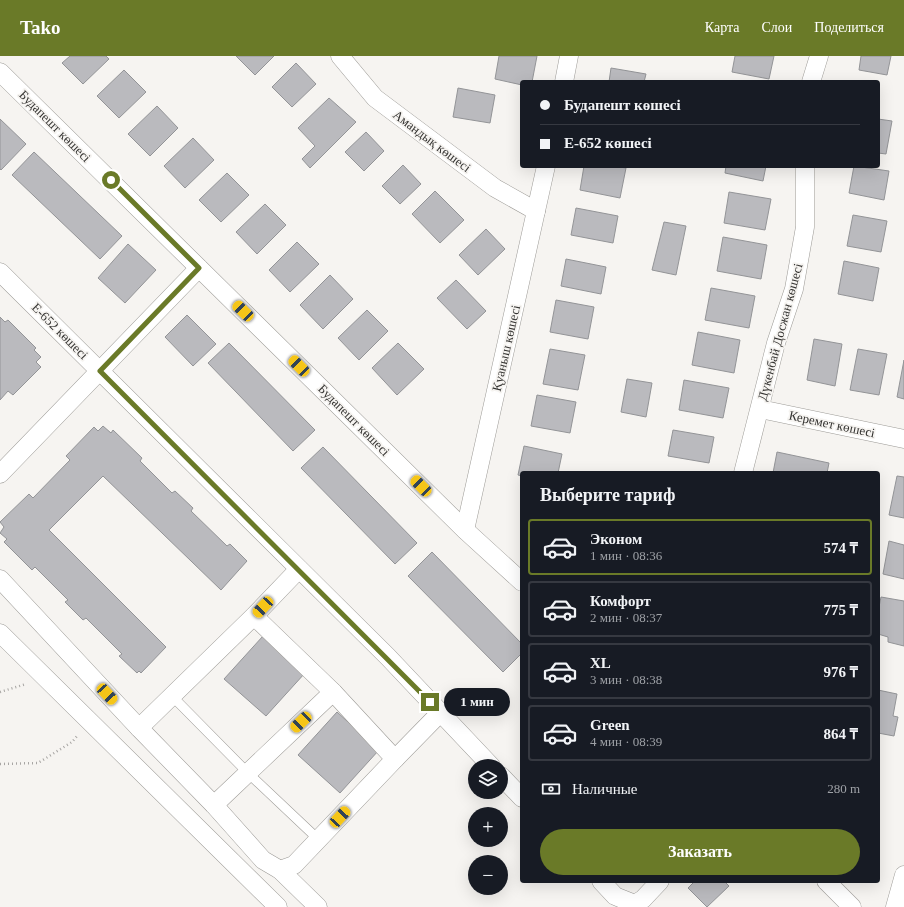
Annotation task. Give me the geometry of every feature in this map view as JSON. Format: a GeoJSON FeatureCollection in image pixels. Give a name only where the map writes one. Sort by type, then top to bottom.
{"type":"FeatureCollection","features":[{"type":"Feature","properties":{"kind":"street","name":"Амандық көшесі"},"geometry":{"type":"LineString","coordinates":[[340,56],[375,98],[496,188],[536,211]]}},
{"type":"Feature","properties":{"kind":"street"},"geometry":{"type":"LineString","coordinates":[[564,80],[569,56]]}},
{"type":"Feature","properties":{"kind":"street"},"geometry":{"type":"LineString","coordinates":[[812,80],[819,56]]}},
{"type":"Feature","properties":{"kind":"street","name":"Будапешт көшесі"},"geometry":{"type":"LineString","coordinates":[[0,72],[466,530],[520,580]]}},
{"type":"Feature","properties":{"kind":"street","name":"Қуаныш көшесі"},"geometry":{"type":"LineString","coordinates":[[466,530],[546,168]]}},
{"type":"Feature","properties":{"kind":"street","name":"Дүкенбай Досжан көшесі"},"geometry":{"type":"LineString","coordinates":[[744,471],[776,343],[794,289],[805,227],[805,168]]}},
{"type":"Feature","properties":{"kind":"street"},"geometry":{"type":"LineString","coordinates":[[0,474],[199,268]]}},
{"type":"Feature","properties":{"kind":"street","name":"Е-652 көшесі"},"geometry":{"type":"LineString","coordinates":[[0,272],[299,569],[484,759]]}},
{"type":"Feature","properties":{"kind":"street","name":"Керемет көшесі"},"geometry":{"type":"LineString","coordinates":[[760,409],[904,439]]}},
{"type":"Feature","properties":{"kind":"street"},"geometry":{"type":"LineString","coordinates":[[139,728],[254,616],[299,569]]}},
{"type":"Feature","properties":{"kind":"street"},"geometry":{"type":"LineString","coordinates":[[0,579],[139,728],[214,805],[263,860],[280,870],[318,907]]}},
{"type":"Feature","properties":{"kind":"street"},"geometry":{"type":"LineString","coordinates":[[254,616],[333,692],[395,759]]}},
{"type":"Feature","properties":{"kind":"street"},"geometry":{"type":"LineString","coordinates":[[0,633],[278,907]]}},
{"type":"Feature","properties":{"kind":"street"},"geometry":{"type":"LineString","coordinates":[[214,805],[333,692]]}},
{"type":"Feature","properties":{"kind":"street"},"geometry":{"type":"LineString","coordinates":[[280,870],[294,865],[440,713]]}},
{"type":"Feature","properties":{"kind":"street"},"geometry":{"type":"LineString","coordinates":[[508,783],[520,796]]}},
{"type":"Feature","properties":{"kind":"street"},"geometry":{"type":"LineString","coordinates":[[895,907],[904,875]]}},
{"type":"Feature","properties":{"kind":"street"},"geometry":{"type":"LineString","coordinates":[[603,883],[615,896],[637,904],[658,883]]}},
{"type":"Feature","properties":{"kind":"street"},"geometry":{"type":"LineString","coordinates":[[828,883],[852,907]]}},
{"type":"Feature","properties":{"kind":"lane"},"geometry":{"type":"LineString","coordinates":[[172,696],[248,773],[319,840]]}},
{"type":"Feature","properties":{"kind":"path"},"geometry":{"type":"LineString","coordinates":[[0,692],[19,685],[50,682]]}},
{"type":"Feature","properties":{"kind":"path"},"geometry":{"type":"LineString","coordinates":[[0,764],[38,763],[72,742],[89,721]]}},
{"type":"Feature","properties":{"kind":"building"},"geometry":{"type":"Polygon","coordinates":[[[70,56],[106,56],[109,59],[83,84],[62,63],[70,56]]]}},
{"type":"Feature","properties":{"kind":"building"},"geometry":{"type":"Polygon","coordinates":[[[236,56],[274,56],[255,75],[236,56]]]}},
{"type":"Feature","properties":{"kind":"building"},"geometry":{"type":"Polygon","coordinates":[[[499,56],[537,56],[532,80],[520,80],[520,85],[495,79],[499,56]]]}},
{"type":"Feature","properties":{"kind":"building"},"geometry":{"type":"Polygon","coordinates":[[[735,56],[774,56],[769,79],[732,72],[735,56]]]}},
{"type":"Feature","properties":{"kind":"building"},"geometry":{"type":"Polygon","coordinates":[[[861,56],[891,56],[887,75],[859,70],[861,56]]]}},
{"type":"Feature","properties":{"kind":"building"},"geometry":{"type":"Polygon","coordinates":[[[296,63],[316,84],[292,107],[272,87],[296,63]]]}},
{"type":"Feature","properties":{"kind":"building"},"geometry":{"type":"Polygon","coordinates":[[[611,68],[646,74],[644,80],[609,80],[611,68]]]}},
{"type":"Feature","properties":{"kind":"building"},"geometry":{"type":"Polygon","coordinates":[[[124,70],[146,92],[119,118],[97,96],[124,70]]]}},
{"type":"Feature","properties":{"kind":"building"},"geometry":{"type":"Polygon","coordinates":[[[458,88],[495,95],[490,123],[453,117],[458,88]]]}},
{"type":"Feature","properties":{"kind":"building"},"geometry":{"type":"Polygon","coordinates":[[[329,98],[356,122],[310,168],[302,159],[315,146],[298,128],[329,98]]]}},
{"type":"Feature","properties":{"kind":"building"},"geometry":{"type":"Polygon","coordinates":[[[157,106],[178,128],[150,156],[128,134],[157,106]]]}},
{"type":"Feature","properties":{"kind":"building"},"geometry":{"type":"Polygon","coordinates":[[[0,119],[26,144],[1,170],[0,169],[0,119]]]}},
{"type":"Feature","properties":{"kind":"building"},"geometry":{"type":"Polygon","coordinates":[[[880,119],[892,121],[886,154],[880,153],[880,119]]]}},
{"type":"Feature","properties":{"kind":"building"},"geometry":{"type":"Polygon","coordinates":[[[366,132],[384,151],[364,171],[345,152],[366,132]]]}},
{"type":"Feature","properties":{"kind":"building"},"geometry":{"type":"Polygon","coordinates":[[[193,138],[214,160],[185,188],[164,166],[193,138]]]}},
{"type":"Feature","properties":{"kind":"building"},"geometry":{"type":"Polygon","coordinates":[[[34,152],[122,236],[100,259],[12,175],[34,152]]]}},
{"type":"Feature","properties":{"kind":"building"},"geometry":{"type":"Polygon","coordinates":[[[403,165],[421,184],[400,204],[382,186],[403,165]]]}},
{"type":"Feature","properties":{"kind":"building"},"geometry":{"type":"Polygon","coordinates":[[[584,168],[626,168],[620,198],[580,190],[584,168]]]}},
{"type":"Feature","properties":{"kind":"building"},"geometry":{"type":"Polygon","coordinates":[[[726,168],[766,168],[763,181],[725,173],[726,168]]]}},
{"type":"Feature","properties":{"kind":"building"},"geometry":{"type":"Polygon","coordinates":[[[854,168],[868,168],[889,171],[884,200],[849,193],[854,168]]]}},
{"type":"Feature","properties":{"kind":"building"},"geometry":{"type":"Polygon","coordinates":[[[227,173],[249,195],[221,222],[199,200],[227,173]]]}},
{"type":"Feature","properties":{"kind":"building"},"geometry":{"type":"Polygon","coordinates":[[[435,191],[464,220],[440,243],[412,214],[435,191]]]}},
{"type":"Feature","properties":{"kind":"building"},"geometry":{"type":"Polygon","coordinates":[[[729,192],[771,199],[765,230],[724,223],[729,192]]]}},
{"type":"Feature","properties":{"kind":"building"},"geometry":{"type":"Polygon","coordinates":[[[265,204],[286,225],[257,254],[236,232],[265,204]]]}},
{"type":"Feature","properties":{"kind":"building"},"geometry":{"type":"Polygon","coordinates":[[[576,208],[618,216],[613,243],[571,235],[576,208]]]}},
{"type":"Feature","properties":{"kind":"building"},"geometry":{"type":"Polygon","coordinates":[[[853,215],[887,221],[881,252],[847,246],[853,215]]]}},
{"type":"Feature","properties":{"kind":"building"},"geometry":{"type":"Polygon","coordinates":[[[664,222],[686,226],[676,275],[652,270],[664,222]]]}},
{"type":"Feature","properties":{"kind":"building"},"geometry":{"type":"Polygon","coordinates":[[[486,229],[505,249],[478,275],[459,255],[486,229]]]}},
{"type":"Feature","properties":{"kind":"building"},"geometry":{"type":"Polygon","coordinates":[[[723,237],[767,245],[761,279],[717,271],[723,237]]]}},
{"type":"Feature","properties":{"kind":"building"},"geometry":{"type":"Polygon","coordinates":[[[297,242],[319,264],[290,292],[269,270],[297,242]]]}},
{"type":"Feature","properties":{"kind":"building"},"geometry":{"type":"Polygon","coordinates":[[[128,244],[156,270],[125,303],[98,278],[128,244]]]}},
{"type":"Feature","properties":{"kind":"building"},"geometry":{"type":"Polygon","coordinates":[[[566,259],[606,267],[601,294],[561,286],[566,259]]]}},
{"type":"Feature","properties":{"kind":"building"},"geometry":{"type":"Polygon","coordinates":[[[844,261],[879,268],[873,301],[838,294],[844,261]]]}},
{"type":"Feature","properties":{"kind":"building"},"geometry":{"type":"Polygon","coordinates":[[[330,275],[353,299],[323,329],[300,305],[330,275]]]}},
{"type":"Feature","properties":{"kind":"building"},"geometry":{"type":"Polygon","coordinates":[[[456,280],[486,311],[467,329],[437,298],[456,280]]]}},
{"type":"Feature","properties":{"kind":"building"},"geometry":{"type":"Polygon","coordinates":[[[711,288],[755,296],[749,328],[705,320],[711,288]]]}},
{"type":"Feature","properties":{"kind":"building"},"geometry":{"type":"Polygon","coordinates":[[[556,300],[594,307],[588,339],[550,332],[556,300]]]}},
{"type":"Feature","properties":{"kind":"building"},"geometry":{"type":"Polygon","coordinates":[[[367,310],[388,331],[359,360],[338,338],[367,310]]]}},
{"type":"Feature","properties":{"kind":"building"},"geometry":{"type":"Polygon","coordinates":[[[187,315],[216,344],[193,366],[165,337],[187,315]]]}},
{"type":"Feature","properties":{"kind":"building"},"geometry":{"type":"Polygon","coordinates":[[[0,317],[5,322],[8,320],[36,348],[34,350],[41,357],[36,362],[41,367],[13,395],[8,391],[0,400],[0,317]]]}},
{"type":"Feature","properties":{"kind":"building"},"geometry":{"type":"Polygon","coordinates":[[[698,332],[740,340],[734,373],[692,365],[698,332]]]}},
{"type":"Feature","properties":{"kind":"building"},"geometry":{"type":"Polygon","coordinates":[[[814,339],[842,344],[835,386],[807,380],[814,339]]]}},
{"type":"Feature","properties":{"kind":"building"},"geometry":{"type":"Polygon","coordinates":[[[229,343],[315,430],[293,451],[208,363],[229,343]]]}},
{"type":"Feature","properties":{"kind":"building"},"geometry":{"type":"Polygon","coordinates":[[[398,343],[424,369],[397,395],[372,368],[398,343]]]}},
{"type":"Feature","properties":{"kind":"building"},"geometry":{"type":"Polygon","coordinates":[[[550,349],[585,355],[578,390],[543,384],[550,349]]]}},
{"type":"Feature","properties":{"kind":"building"},"geometry":{"type":"Polygon","coordinates":[[[858,349],[887,354],[879,395],[850,390],[858,349]]]}},
{"type":"Feature","properties":{"kind":"building"},"geometry":{"type":"Polygon","coordinates":[[[904,360],[904,399],[897,397],[904,360]]]}},
{"type":"Feature","properties":{"kind":"building"},"geometry":{"type":"Polygon","coordinates":[[[627,379],[652,383],[646,417],[621,412],[627,379]]]}},
{"type":"Feature","properties":{"kind":"building"},"geometry":{"type":"Polygon","coordinates":[[[684,380],[729,388],[723,418],[679,410],[684,380]]]}},
{"type":"Feature","properties":{"kind":"building"},"geometry":{"type":"Polygon","coordinates":[[[537,395],[576,402],[570,433],[531,426],[537,395]]]}},
{"type":"Feature","properties":{"kind":"building"},"geometry":{"type":"Polygon","coordinates":[[[103,426],[111,433],[113,430],[142,458],[140,461],[172,493],[175,491],[193,508],[191,511],[227,546],[230,544],[247,561],[221,590],[103,476],[49,530],[166,647],[141,673],[139,671],[137,673],[119,656],[122,654],[86,618],[83,620],[65,602],[68,600],[35,567],[32,570],[4,542],[7,539],[0,533],[4,527],[0,522],[29,494],[33,498],[70,460],[66,456],[94,427],[98,431],[103,426]]]}},
{"type":"Feature","properties":{"kind":"building"},"geometry":{"type":"Polygon","coordinates":[[[673,430],[714,437],[709,463],[668,456],[673,430]]]}},
{"type":"Feature","properties":{"kind":"building"},"geometry":{"type":"Polygon","coordinates":[[[524,446],[562,454],[558,471],[520,471],[520,476],[518,475],[524,446]]]}},
{"type":"Feature","properties":{"kind":"building"},"geometry":{"type":"Polygon","coordinates":[[[323,447],[417,543],[395,564],[301,468],[323,447]]]}},
{"type":"Feature","properties":{"kind":"building"},"geometry":{"type":"Polygon","coordinates":[[[777,452],[829,463],[827,471],[773,471],[777,452]]]}},
{"type":"Feature","properties":{"kind":"building"},"geometry":{"type":"Polygon","coordinates":[[[897,476],[904,477],[904,518],[889,515],[897,476]]]}},
{"type":"Feature","properties":{"kind":"building"},"geometry":{"type":"Polygon","coordinates":[[[889,541],[904,545],[904,579],[883,574],[889,541]]]}},
{"type":"Feature","properties":{"kind":"building"},"geometry":{"type":"Polygon","coordinates":[[[432,552],[520,642],[520,655],[503,672],[408,576],[432,552]]]}},
{"type":"Feature","properties":{"kind":"building"},"geometry":{"type":"Polygon","coordinates":[[[881,597],[904,601],[904,646],[888,642],[888,637],[880,635],[881,597]]]}},
{"type":"Feature","properties":{"kind":"building"},"geometry":{"type":"Polygon","coordinates":[[[263,636],[305,673],[266,716],[224,679],[263,636]]]}},
{"type":"Feature","properties":{"kind":"building"},"geometry":{"type":"Polygon","coordinates":[[[880,690],[897,694],[893,716],[898,717],[894,736],[880,733],[880,690]]]}},
{"type":"Feature","properties":{"kind":"building"},"geometry":{"type":"Polygon","coordinates":[[[337,712],[379,750],[340,793],[298,755],[337,712]]]}},
{"type":"Feature","properties":{"kind":"building"},"geometry":{"type":"Polygon","coordinates":[[[693,883],[726,883],[729,886],[707,907],[688,888],[693,883]]]}},
{"type":"Feature","properties":{"kind":"route"},"geometry":{"type":"LineString","coordinates":[[111,180],[199,268],[100,371],[388,657],[430,702]]}}]}
